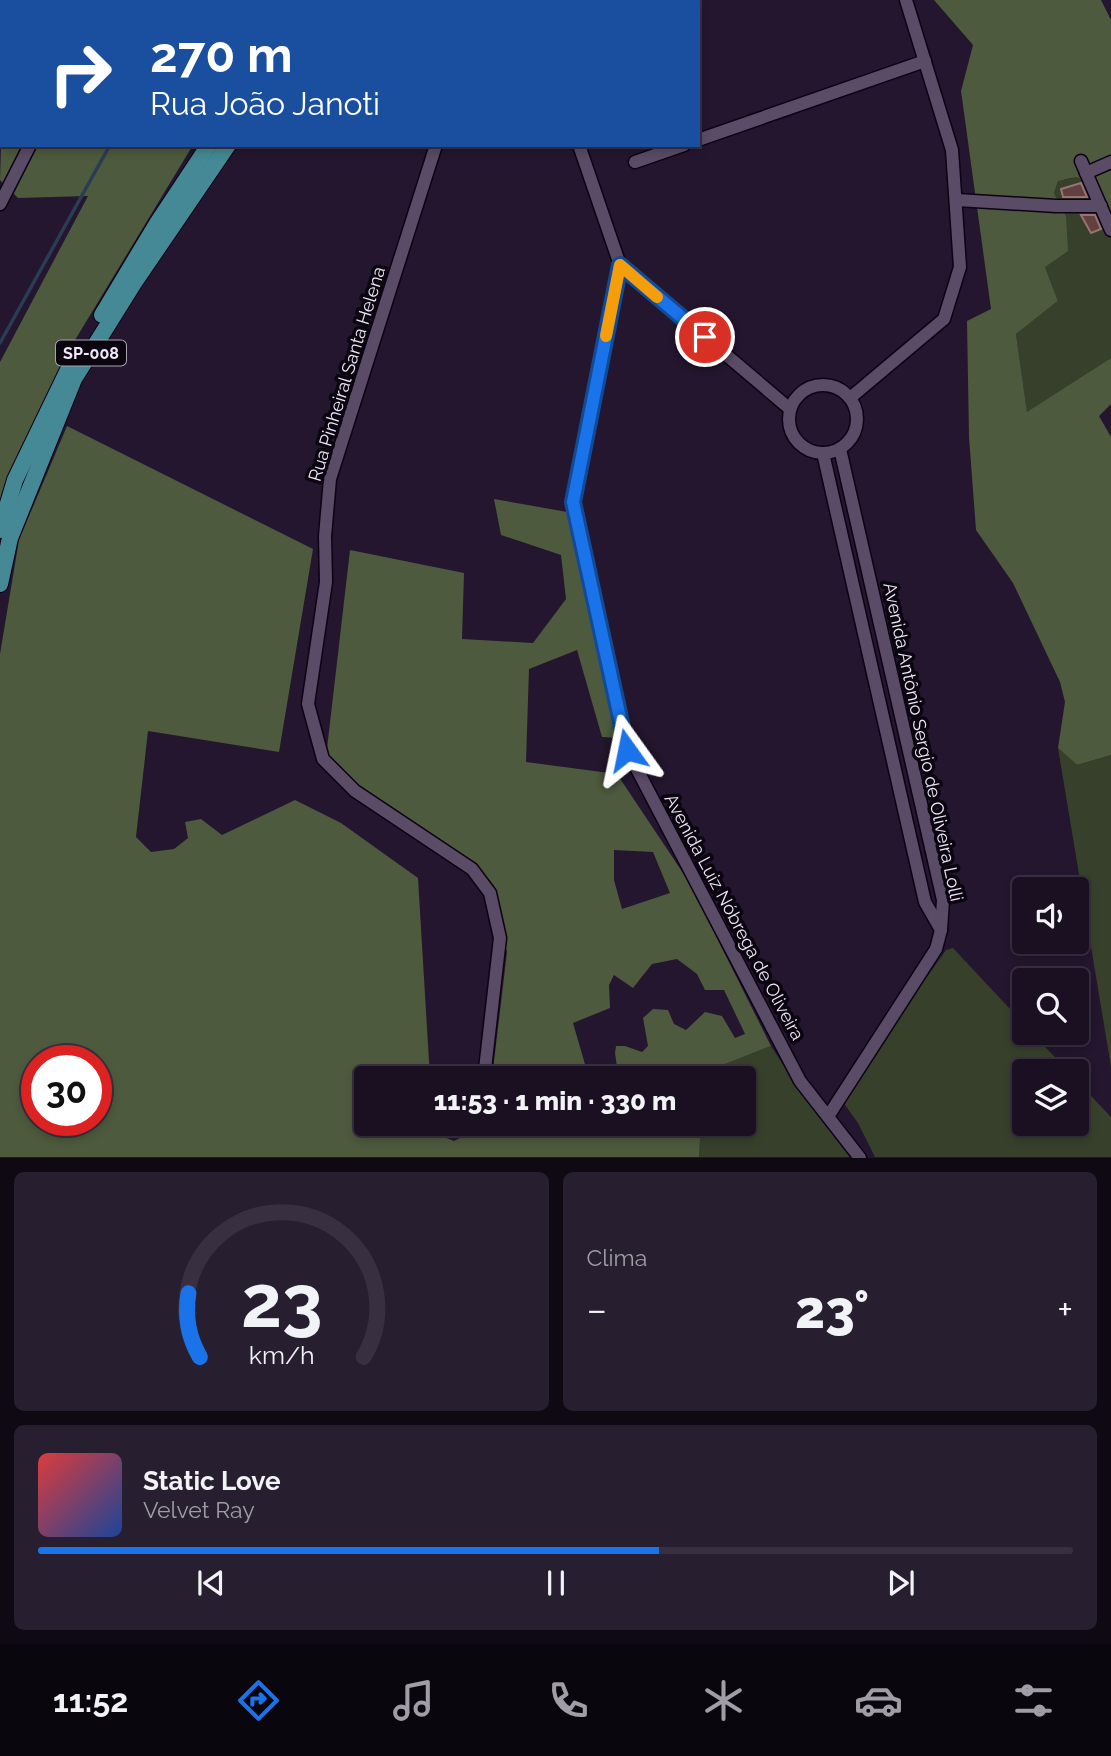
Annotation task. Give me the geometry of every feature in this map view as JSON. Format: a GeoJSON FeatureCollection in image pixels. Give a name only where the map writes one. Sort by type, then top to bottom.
{"type":"FeatureCollection","features":[{"type":"Feature","properties":{"kind":"main road","name":"SP-008"},"geometry":{"type":"LineString","coordinates":[[0,530],[15,480],[67,372],[156,225],[208,147]]}},
{"type":"Feature","properties":{"kind":"main road","name":"SP-008"},"geometry":{"type":"LineString","coordinates":[[0,584],[10,538],[74,380],[134,283],[227,147]]}},
{"type":"Feature","properties":{"kind":"street"},"geometry":{"type":"LineString","coordinates":[[850,398],[944,319],[960,267],[952,150],[906,0]]}},
{"type":"Feature","properties":{"kind":"street"},"geometry":{"type":"LineString","coordinates":[[700,139],[925,61]]}},
{"type":"Feature","properties":{"kind":"street"},"geometry":{"type":"LineString","coordinates":[[0,204],[29,147]]}},
{"type":"Feature","properties":{"kind":"street","name":"Rua Pinheiral Santa Helena"},"geometry":{"type":"LineString","coordinates":[[435,147],[330,479],[326,582],[308,704],[323,759],[355,791],[472,869],[490,893],[500,938],[485,1066]]}},
{"type":"Feature","properties":{"kind":"street"},"geometry":{"type":"LineString","coordinates":[[580,147],[620,265],[790,409]]}},
{"type":"Feature","properties":{"kind":"street"},"geometry":{"type":"LineString","coordinates":[[635,162],[678,147]]}},
{"type":"Feature","properties":{"kind":"street"},"geometry":{"type":"LineString","coordinates":[[1111,162],[1084,167],[1111,230]]}},
{"type":"Feature","properties":{"kind":"street"},"geometry":{"type":"LineString","coordinates":[[957,200],[1101,206]]}},
{"type":"Feature","properties":{"kind":"street","name":"Avenida Luiz Nóbrega de Oliveira"},"geometry":{"type":"LineString","coordinates":[[620,265],[573,502],[627,750],[800,1081],[860,1157]]}},
{"type":"Feature","properties":{"kind":"street"},"geometry":{"type":"LineString","coordinates":[[833,386],[850,398],[856,408],[857,420],[855,432],[849,442],[840,449],[822,453],[805,449],[796,441],[790,430],[790,409],[794,400],[811,387],[833,386]]}},
{"type":"Feature","properties":{"kind":"street","name":"Avenida Antônio Sergio de Oliveira Lolli"},"geometry":{"type":"LineString","coordinates":[[840,449],[943,900],[941,930]]}},
{"type":"Feature","properties":{"kind":"street","name":"Avenida Antônio Sergio de Oliveira Lolli"},"geometry":{"type":"LineString","coordinates":[[822,453],[926,902],[941,930]]}},
{"type":"Feature","properties":{"kind":"street"},"geometry":{"type":"LineString","coordinates":[[829,1115],[936,949],[941,930]]}},
{"type":"Feature","properties":{"kind":"green space"},"geometry":{"type":"Polygon","coordinates":[[[934,0],[1101,0],[1111,20],[1111,230],[1095,193],[1086,181],[1072,178],[1058,181],[1054,193],[1066,216],[1068,251],[1045,267],[1058,301],[1016,334],[1027,412],[1111,358],[1111,404],[1099,416],[1111,437],[1111,755],[1077,765],[1058,748],[1065,702],[1060,682],[1013,583],[976,530],[969,437],[967,321],[991,309],[961,91],[973,45],[934,0]]]}},
{"type":"Feature","properties":{"kind":"green space"},"geometry":{"type":"Polygon","coordinates":[[[1,147],[192,147],[69,350],[0,510],[0,362],[88,196],[18,198],[0,180],[1,147]]]}},
{"type":"Feature","properties":{"kind":"green space"},"geometry":{"type":"Polygon","coordinates":[[[1081,178],[1091,186],[1111,230],[1111,358],[1027,413],[1016,334],[1058,301],[1045,267],[1066,216],[1054,193],[1058,181],[1081,178]]]}},
{"type":"Feature","properties":{"kind":"green space"},"geometry":{"type":"Polygon","coordinates":[[[67,426],[313,549],[279,752],[148,731],[136,837],[151,852],[174,849],[188,838],[185,822],[201,819],[222,835],[295,800],[341,823],[418,878],[429,1066],[354,1066],[354,1136],[443,1136],[454,1141],[462,1136],[700,1136],[699,1157],[0,1157],[0,654],[19,540],[67,426]]]}},
{"type":"Feature","properties":{"kind":"green space"},"geometry":{"type":"Polygon","coordinates":[[[494,499],[573,513],[621,738],[602,737],[577,650],[529,669],[526,762],[617,774],[689,882],[771,1046],[720,1066],[617,1066],[616,1046],[642,1052],[648,1046],[643,1018],[653,1009],[668,1010],[674,1024],[686,1030],[705,1012],[722,1016],[735,1038],[745,1034],[724,990],[705,990],[697,974],[677,959],[652,964],[633,988],[614,975],[609,985],[610,1008],[573,1023],[586,1066],[493,1066],[507,952],[488,880],[445,843],[357,789],[326,757],[350,550],[464,573],[462,639],[533,643],[566,599],[561,555],[501,535],[494,499]],[[614,850],[614,880],[622,909],[670,893],[653,852],[614,850]]]}},
{"type":"Feature","properties":{"kind":"green space"},"geometry":{"type":"Polygon","coordinates":[[[1058,748],[1077,765],[1111,755],[1111,1067],[1089,935],[1089,877],[1079,877],[1058,748]]]}},
{"type":"Feature","properties":{"kind":"green space"},"geometry":{"type":"Polygon","coordinates":[[[953,948],[1012,1011],[1012,1045],[1043,1045],[1057,1059],[1012,1059],[1012,1136],[1089,1136],[1089,1094],[1111,1117],[1111,1157],[875,1157],[858,1123],[840,1098],[946,950],[953,948]]]}},
{"type":"Feature","properties":{"kind":"green space"},"geometry":{"type":"Polygon","coordinates":[[[771,1046],[802,1094],[855,1157],[699,1157],[700,1136],[756,1136],[756,1066],[720,1066],[771,1046]]]}},
{"type":"Feature","properties":{"kind":"building"},"geometry":{"type":"Polygon","coordinates":[[[1081,183],[1087,197],[1063,197],[1061,189],[1081,183]]]}},
{"type":"Feature","properties":{"kind":"building"},"geometry":{"type":"Polygon","coordinates":[[[1081,215],[1095,215],[1101,229],[1091,233],[1081,215]]]}},
{"type":"Feature","properties":{"kind":"waterway"},"geometry":{"type":"LineString","coordinates":[[0,343],[109,147]]}},
{"type":"Feature","properties":{"kind":"slow traffic"},"geometry":{"type":"LineString","coordinates":[[606,336],[620,265],[657,297]]}},
{"type":"Feature","properties":{"kind":"route"},"geometry":{"type":"LineString","coordinates":[[627,750],[573,502],[620,265],[705,337]]}}]}
